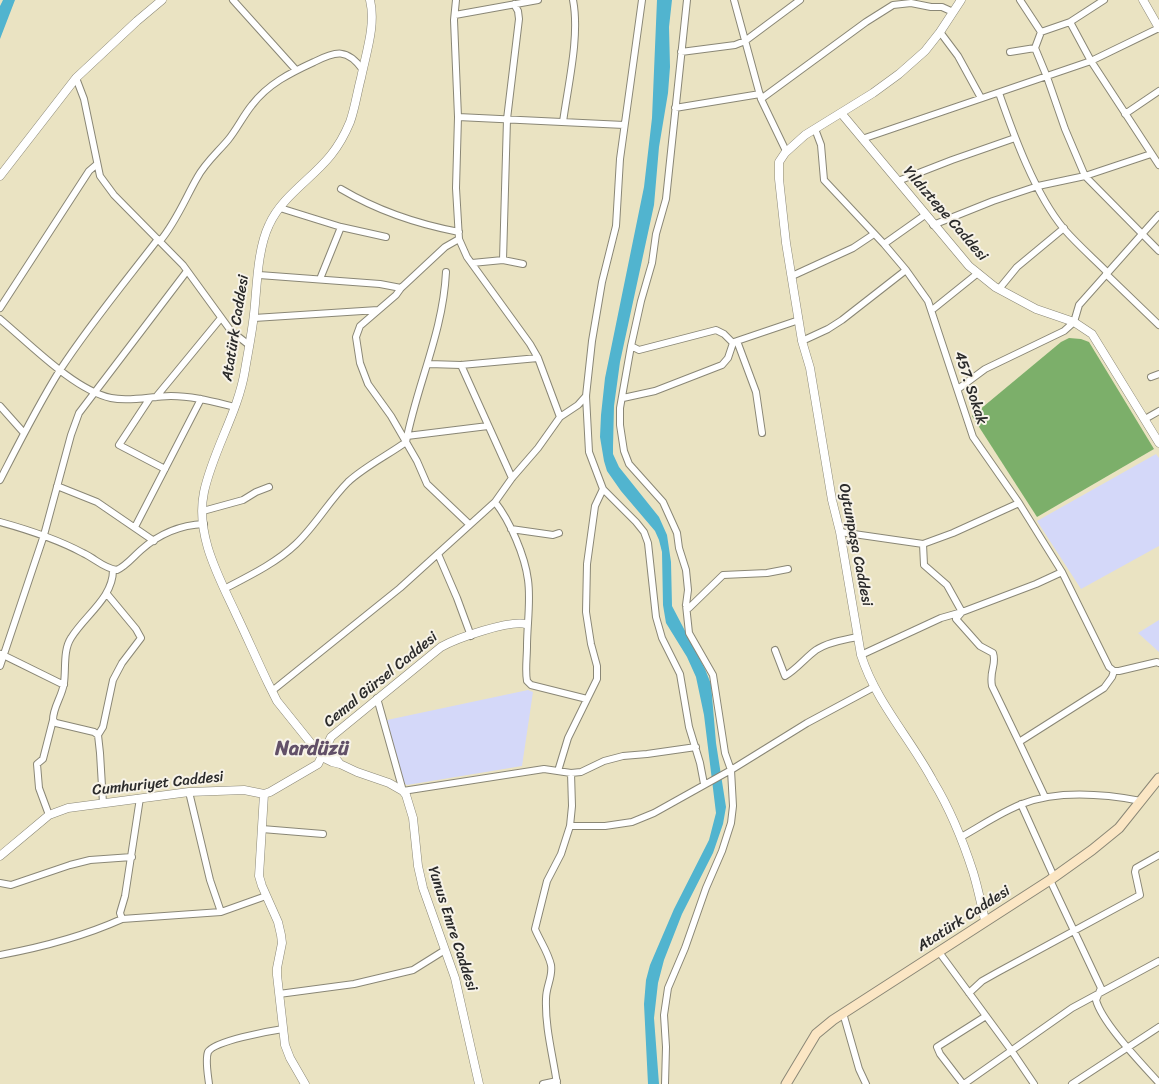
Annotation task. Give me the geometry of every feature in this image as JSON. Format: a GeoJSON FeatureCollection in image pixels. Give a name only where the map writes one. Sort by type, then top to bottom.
{"type":"FeatureCollection","features":[{"type":"Feature","properties":{"kind":"main road","name":"Atatürk Caddesi"},"geometry":{"type":"LineString","coordinates":[[786,1084],[816,1034],[843,1013],[939,952],[1092,850],[1119,828],[1159,778]]}},
{"type":"Feature","properties":{"kind":"street"},"geometry":{"type":"LineString","coordinates":[[0,176],[76,78],[162,0]]}},
{"type":"Feature","properties":{"kind":"street"},"geometry":{"type":"LineString","coordinates":[[232,0],[296,70]]}},
{"type":"Feature","properties":{"kind":"street","name":"Atatürk Caddesi"},"geometry":{"type":"LineString","coordinates":[[322,757],[277,701],[224,589],[209,553],[204,524],[204,492],[235,407],[245,373],[268,226],[280,208],[323,165],[335,150],[350,121],[372,24],[370,0]]}},
{"type":"Feature","properties":{"kind":"street"},"geometry":{"type":"LineString","coordinates":[[456,0],[454,15],[458,117],[456,188],[459,236],[472,264],[538,358],[560,417]]}},
{"type":"Feature","properties":{"kind":"street"},"geometry":{"type":"LineString","coordinates":[[454,15],[538,0]]}},
{"type":"Feature","properties":{"kind":"street"},"geometry":{"type":"LineString","coordinates":[[563,122],[572,60],[574,0]]}},
{"type":"Feature","properties":{"kind":"street"},"geometry":{"type":"LineString","coordinates":[[642,0],[624,124],[616,226],[600,290],[592,341],[586,396],[588,452],[603,489],[636,522],[644,532],[648,543],[656,617],[662,638],[680,674],[689,727],[696,747],[704,784]]}},
{"type":"Feature","properties":{"kind":"street"},"geometry":{"type":"LineString","coordinates":[[666,1084],[664,1015],[668,988],[685,948],[731,823],[734,806],[732,770],[725,753],[713,676],[689,633],[686,605],[688,590],[686,570],[679,548],[677,533],[663,502],[629,464],[624,451],[620,425],[620,408],[631,346],[652,263],[656,234],[666,199],[687,0]]}},
{"type":"Feature","properties":{"kind":"street"},"geometry":{"type":"LineString","coordinates":[[734,0],[761,96],[786,151],[804,135],[899,74],[925,51],[940,32],[960,0]]}},
{"type":"Feature","properties":{"kind":"street"},"geometry":{"type":"LineString","coordinates":[[681,52],[735,45],[745,40],[800,0]]}},
{"type":"Feature","properties":{"kind":"street"},"geometry":{"type":"LineString","coordinates":[[1020,0],[1041,32]]}},
{"type":"Feature","properties":{"kind":"street"},"geometry":{"type":"LineString","coordinates":[[1041,32],[1070,22],[1104,0]]}},
{"type":"Feature","properties":{"kind":"street"},"geometry":{"type":"LineString","coordinates":[[862,139],[1091,61],[1158,25],[1143,0]]}},
{"type":"Feature","properties":{"kind":"street"},"geometry":{"type":"LineString","coordinates":[[503,260],[507,120],[519,19],[519,2]]}},
{"type":"Feature","properties":{"kind":"street"},"geometry":{"type":"LineString","coordinates":[[676,108],[761,96],[866,22],[894,5],[911,3],[942,7],[953,12]]}},
{"type":"Feature","properties":{"kind":"street"},"geometry":{"type":"LineString","coordinates":[[1070,22],[1091,61],[1159,165]]}},
{"type":"Feature","properties":{"kind":"street"},"geometry":{"type":"LineString","coordinates":[[940,32],[958,56],[982,98]]}},
{"type":"Feature","properties":{"kind":"street"},"geometry":{"type":"LineString","coordinates":[[1041,32],[1035,48],[1084,176],[1159,251]]}},
{"type":"Feature","properties":{"kind":"street"},"geometry":{"type":"LineString","coordinates":[[1010,52],[1035,48]]}},
{"type":"Feature","properties":{"kind":"street"},"geometry":{"type":"LineString","coordinates":[[0,480],[24,433],[60,371],[81,340],[159,240],[170,230],[203,168],[227,140],[253,104],[274,84],[296,70],[327,55],[336,53],[352,57],[362,70]]}},
{"type":"Feature","properties":{"kind":"street"},"geometry":{"type":"LineString","coordinates":[[76,78],[84,99],[100,176],[114,195],[187,271],[231,331],[249,344]]}},
{"type":"Feature","properties":{"kind":"street"},"geometry":{"type":"LineString","coordinates":[[1125,114],[1159,91]]}},
{"type":"Feature","properties":{"kind":"street"},"geometry":{"type":"LineString","coordinates":[[1000,93],[1016,138],[1051,210],[1064,228],[1159,325]]}},
{"type":"Feature","properties":{"kind":"street","name":"Yıldıztepe Caddesi"},"geometry":{"type":"LineString","coordinates":[[841,113],[968,266],[999,289],[1036,309],[1074,322],[1092,334],[1159,443]]}},
{"type":"Feature","properties":{"kind":"street"},"geometry":{"type":"LineString","coordinates":[[458,117],[624,124]]}},
{"type":"Feature","properties":{"kind":"street","name":"457. Sokak"},"geometry":{"type":"LineString","coordinates":[[815,129],[821,145],[824,180],[884,244],[906,270],[928,301],[973,437],[1019,503],[1062,572],[1098,640],[1107,662],[1114,671]]}},
{"type":"Feature","properties":{"kind":"street"},"geometry":{"type":"LineString","coordinates":[[898,181],[1016,138]]}},
{"type":"Feature","properties":{"kind":"street","name":"Oytunpaşa Caddesi"},"geometry":{"type":"LineString","coordinates":[[786,151],[779,162],[786,242],[802,341],[810,368],[861,655],[874,687],[933,781],[961,837],[974,874],[985,920]]}},
{"type":"Feature","properties":{"kind":"street"},"geometry":{"type":"LineString","coordinates":[[933,224],[1038,186],[1084,176],[1151,154]]}},
{"type":"Feature","properties":{"kind":"street"},"geometry":{"type":"LineString","coordinates":[[0,308],[89,170],[96,164]]}},
{"type":"Feature","properties":{"kind":"street"},"geometry":{"type":"LineString","coordinates":[[341,189],[358,199],[393,214],[459,236]]}},
{"type":"Feature","properties":{"kind":"street"},"geometry":{"type":"LineString","coordinates":[[280,208],[341,227],[386,237]]}},
{"type":"Feature","properties":{"kind":"street"},"geometry":{"type":"LineString","coordinates":[[884,244],[926,215]]}},
{"type":"Feature","properties":{"kind":"street"},"geometry":{"type":"LineString","coordinates":[[958,389],[985,369],[1064,331],[1074,322],[1079,305],[1159,215]]}},
{"type":"Feature","properties":{"kind":"street"},"geometry":{"type":"LineString","coordinates":[[320,279],[341,227]]}},
{"type":"Feature","properties":{"kind":"street"},"geometry":{"type":"LineString","coordinates":[[999,289],[1017,267],[1064,228]]}},
{"type":"Feature","properties":{"kind":"street"},"geometry":{"type":"LineString","coordinates":[[792,276],[854,248],[874,234]]}},
{"type":"Feature","properties":{"kind":"street"},"geometry":{"type":"LineString","coordinates":[[459,236],[360,326],[356,337],[360,363],[368,384],[406,439],[427,484],[469,524]]}},
{"type":"Feature","properties":{"kind":"street"},"geometry":{"type":"LineString","coordinates":[[472,264],[503,260],[523,264]]}},
{"type":"Feature","properties":{"kind":"street"},"geometry":{"type":"LineString","coordinates":[[802,341],[842,320],[906,270]]}},
{"type":"Feature","properties":{"kind":"street"},"geometry":{"type":"LineString","coordinates":[[0,666],[2,654],[44,535],[71,435],[79,413],[187,271]]}},
{"type":"Feature","properties":{"kind":"street"},"geometry":{"type":"LineString","coordinates":[[406,439],[429,364],[445,296],[446,272]]}},
{"type":"Feature","properties":{"kind":"street"},"geometry":{"type":"LineString","coordinates":[[932,310],[978,273]]}},
{"type":"Feature","properties":{"kind":"street"},"geometry":{"type":"LineString","coordinates":[[259,275],[380,284],[401,288]]}},
{"type":"Feature","properties":{"kind":"street"},"geometry":{"type":"LineString","coordinates":[[254,318],[379,310]]}},
{"type":"Feature","properties":{"kind":"street"},"geometry":{"type":"LineString","coordinates":[[0,318],[60,371],[94,392],[110,398],[127,400],[170,396],[235,407]]}},
{"type":"Feature","properties":{"kind":"street"},"geometry":{"type":"LineString","coordinates":[[165,469],[119,445],[153,398],[220,318]]}},
{"type":"Feature","properties":{"kind":"street"},"geometry":{"type":"LineString","coordinates":[[623,398],[655,391],[722,365],[728,358],[735,342],[799,320]]}},
{"type":"Feature","properties":{"kind":"street"},"geometry":{"type":"LineString","coordinates":[[631,346],[639,350],[716,330],[724,334],[735,342],[756,392],[762,433]]}},
{"type":"Feature","properties":{"kind":"street"},"geometry":{"type":"LineString","coordinates":[[429,364],[461,366],[538,358]]}},
{"type":"Feature","properties":{"kind":"street"},"geometry":{"type":"LineString","coordinates":[[461,366],[512,478]]}},
{"type":"Feature","properties":{"kind":"street"},"geometry":{"type":"LineString","coordinates":[[1151,377],[1159,374]]}},
{"type":"Feature","properties":{"kind":"street"},"geometry":{"type":"LineString","coordinates":[[272,691],[400,588],[495,502],[560,417],[578,405],[586,396]]}},
{"type":"Feature","properties":{"kind":"street"},"geometry":{"type":"LineString","coordinates":[[135,527],[201,400]]}},
{"type":"Feature","properties":{"kind":"street"},"geometry":{"type":"LineString","coordinates":[[0,406],[24,433]]}},
{"type":"Feature","properties":{"kind":"street"},"geometry":{"type":"LineString","coordinates":[[1145,420],[1159,411]]}},
{"type":"Feature","properties":{"kind":"street"},"geometry":{"type":"LineString","coordinates":[[224,589],[258,571],[295,545],[350,480],[406,439],[488,426]]}},
{"type":"Feature","properties":{"kind":"street"},"geometry":{"type":"LineString","coordinates":[[57,486],[97,502],[154,541]]}},
{"type":"Feature","properties":{"kind":"street"},"geometry":{"type":"LineString","coordinates":[[203,510],[243,500],[269,487]]}},
{"type":"Feature","properties":{"kind":"street"},"geometry":{"type":"LineString","coordinates":[[558,771],[568,738],[597,679],[597,666],[586,612],[587,564],[595,506],[603,489]]}},
{"type":"Feature","properties":{"kind":"street"},"geometry":{"type":"LineString","coordinates":[[495,502],[504,514],[511,529],[522,557],[528,580],[526,624],[527,681],[531,685],[587,699]]}},
{"type":"Feature","properties":{"kind":"street"},"geometry":{"type":"LineString","coordinates":[[840,532],[923,544],[975,524],[1019,503]]}},
{"type":"Feature","properties":{"kind":"street"},"geometry":{"type":"LineString","coordinates":[[0,522],[44,535],[85,553],[107,569],[113,570],[121,568],[154,541],[171,530],[187,525],[204,524]]}},
{"type":"Feature","properties":{"kind":"street"},"geometry":{"type":"LineString","coordinates":[[511,529],[553,535],[560,533]]}},
{"type":"Feature","properties":{"kind":"street"},"geometry":{"type":"LineString","coordinates":[[923,544],[924,565],[947,585],[962,612]]}},
{"type":"Feature","properties":{"kind":"street"},"geometry":{"type":"LineString","coordinates":[[438,554],[471,636]]}},
{"type":"Feature","properties":{"kind":"street"},"geometry":{"type":"LineString","coordinates":[[686,605],[689,608],[696,603],[723,575],[767,573],[788,568]]}},
{"type":"Feature","properties":{"kind":"street"},"geometry":{"type":"LineString","coordinates":[[49,815],[40,788],[37,764],[43,759],[53,720],[53,712],[64,685],[69,640],[81,623],[107,594],[113,577],[113,570]]}},
{"type":"Feature","properties":{"kind":"street"},"geometry":{"type":"LineString","coordinates":[[861,655],[941,618],[1036,584],[1062,572]]}},
{"type":"Feature","properties":{"kind":"street"},"geometry":{"type":"LineString","coordinates":[[103,803],[98,735],[103,727],[113,680],[122,663],[141,638],[136,629],[107,594]]}},
{"type":"Feature","properties":{"kind":"street"},"geometry":{"type":"LineString","coordinates":[[962,612],[956,619],[980,646],[993,653],[995,662],[990,676],[992,686],[1045,797]]}},
{"type":"Feature","properties":{"kind":"street","name":"Cemal Gürsel Caddesi"},"geometry":{"type":"LineString","coordinates":[[322,757],[331,736],[441,647],[514,623],[526,624]]}},
{"type":"Feature","properties":{"kind":"street"},"geometry":{"type":"LineString","coordinates":[[775,650],[785,676],[795,670],[816,650],[827,644],[857,636]]}},
{"type":"Feature","properties":{"kind":"street"},"geometry":{"type":"LineString","coordinates":[[2,654],[64,685]]}},
{"type":"Feature","properties":{"kind":"street"},"geometry":{"type":"LineString","coordinates":[[1019,742],[1104,688],[1114,671],[1159,663]]}},
{"type":"Feature","properties":{"kind":"street"},"geometry":{"type":"LineString","coordinates":[[570,826],[604,826],[632,822],[673,804],[807,723],[874,687]]}},
{"type":"Feature","properties":{"kind":"street"},"geometry":{"type":"LineString","coordinates":[[377,698],[403,791]]}},
{"type":"Feature","properties":{"kind":"street"},"geometry":{"type":"LineString","coordinates":[[53,720],[61,725],[94,732],[98,735]]}},
{"type":"Feature","properties":{"kind":"street"},"geometry":{"type":"LineString","coordinates":[[326,746],[340,764]]}},
{"type":"Feature","properties":{"kind":"street"},"geometry":{"type":"LineString","coordinates":[[305,1084],[287,1052],[277,968],[282,943],[281,935],[278,922],[266,896],[260,876],[264,794],[316,767],[322,757],[389,783],[403,791],[544,769],[571,773],[581,772],[604,761],[623,756],[696,747]]}},
{"type":"Feature","properties":{"kind":"street"},"geometry":{"type":"LineString","coordinates":[[543,1084],[557,1082],[547,1022],[546,997],[551,979],[551,967],[547,953],[535,929],[547,881],[561,854],[570,826],[572,806],[571,773]]}},
{"type":"Feature","properties":{"kind":"street","name":"Cumhuriyet Caddesi"},"geometry":{"type":"LineString","coordinates":[[0,856],[49,815],[68,808],[189,792],[244,790],[264,794]]}},
{"type":"Feature","properties":{"kind":"street","name":"Yunus Emre Caddesi"},"geometry":{"type":"LineString","coordinates":[[403,791],[411,810],[422,888],[455,978],[479,1084]]}},
{"type":"Feature","properties":{"kind":"street"},"geometry":{"type":"LineString","coordinates":[[189,792],[210,880],[221,912]]}},
{"type":"Feature","properties":{"kind":"street"},"geometry":{"type":"LineString","coordinates":[[961,837],[1021,804],[1045,797],[1107,795],[1141,801]]}},
{"type":"Feature","properties":{"kind":"street"},"geometry":{"type":"LineString","coordinates":[[122,919],[120,913],[132,857],[140,798]]}},
{"type":"Feature","properties":{"kind":"street"},"geometry":{"type":"LineString","coordinates":[[1021,804],[1074,930],[1099,982],[1101,988],[1096,1000],[1098,1006],[1110,1026],[1159,1083]]}},
{"type":"Feature","properties":{"kind":"street"},"geometry":{"type":"LineString","coordinates":[[262,829],[323,834]]}},
{"type":"Feature","properties":{"kind":"street"},"geometry":{"type":"LineString","coordinates":[[969,993],[982,981],[1140,895],[1135,872],[1136,868],[1159,855]]}},
{"type":"Feature","properties":{"kind":"street"},"geometry":{"type":"LineString","coordinates":[[0,883],[11,885],[90,860],[132,857]]}},
{"type":"Feature","properties":{"kind":"street"},"geometry":{"type":"LineString","coordinates":[[0,955],[40,948],[94,932],[122,919],[221,912],[266,896]]}},
{"type":"Feature","properties":{"kind":"street"},"geometry":{"type":"LineString","coordinates":[[279,994],[354,984],[413,970],[445,950]]}},
{"type":"Feature","properties":{"kind":"street"},"geometry":{"type":"LineString","coordinates":[[939,952],[1034,1084]]}},
{"type":"Feature","properties":{"kind":"street"},"geometry":{"type":"LineString","coordinates":[[986,1016],[937,1047],[940,1054],[964,1084],[1072,1008],[1159,961]]}},
{"type":"Feature","properties":{"kind":"street"},"geometry":{"type":"LineString","coordinates":[[843,1013],[859,1070],[866,1084]]}},
{"type":"Feature","properties":{"kind":"street"},"geometry":{"type":"LineString","coordinates":[[1072,1084],[1159,1027]]}},
{"type":"Feature","properties":{"kind":"street"},"geometry":{"type":"LineString","coordinates":[[209,1084],[207,1058],[209,1051],[213,1047],[226,1042],[283,1029]]}},
{"type":"Feature","properties":{"kind":"shaded area"},"geometry":{"type":"Polygon","coordinates":[[[1156,454],[1159,458],[1159,546],[1081,589],[1037,521],[1156,454]]]}},
{"type":"Feature","properties":{"kind":"shaded area"},"geometry":{"type":"Polygon","coordinates":[[[1159,620],[1159,652],[1138,633],[1159,620]]]}},
{"type":"Feature","properties":{"kind":"shaded area"},"geometry":{"type":"Polygon","coordinates":[[[528,690],[533,692],[522,766],[407,785],[403,783],[387,720],[528,690]]]}},
{"type":"Feature","properties":{"kind":"green space"},"geometry":{"type":"Polygon","coordinates":[[[1069,338],[1089,342],[1154,449],[1037,517],[972,416],[1061,342],[1069,338]]]}},
{"type":"Feature","properties":{"kind":"water"},"geometry":{"type":"Polygon","coordinates":[[[3,0],[15,0],[0,39],[0,6],[3,0]]]}},
{"type":"Feature","properties":{"kind":"water"},"geometry":{"type":"Polygon","coordinates":[[[657,0],[672,0],[669,27],[670,67],[668,93],[659,147],[654,205],[620,362],[614,406],[613,454],[619,467],[659,517],[667,535],[671,562],[672,606],[711,684],[716,743],[726,807],[723,824],[713,853],[682,914],[664,960],[658,983],[654,1018],[659,1084],[648,1084],[644,1004],[646,980],[650,965],[674,909],[709,840],[716,813],[704,715],[696,677],[687,657],[666,623],[663,605],[662,552],[659,540],[655,531],[621,491],[607,471],[600,437],[605,378],[644,187],[652,118],[657,0]]]}},
{"type":"Feature","properties":{"kind":"district","name":"Nardüzü"},"geometry":{"type":"Point","coordinates":[312,750]}}]}
